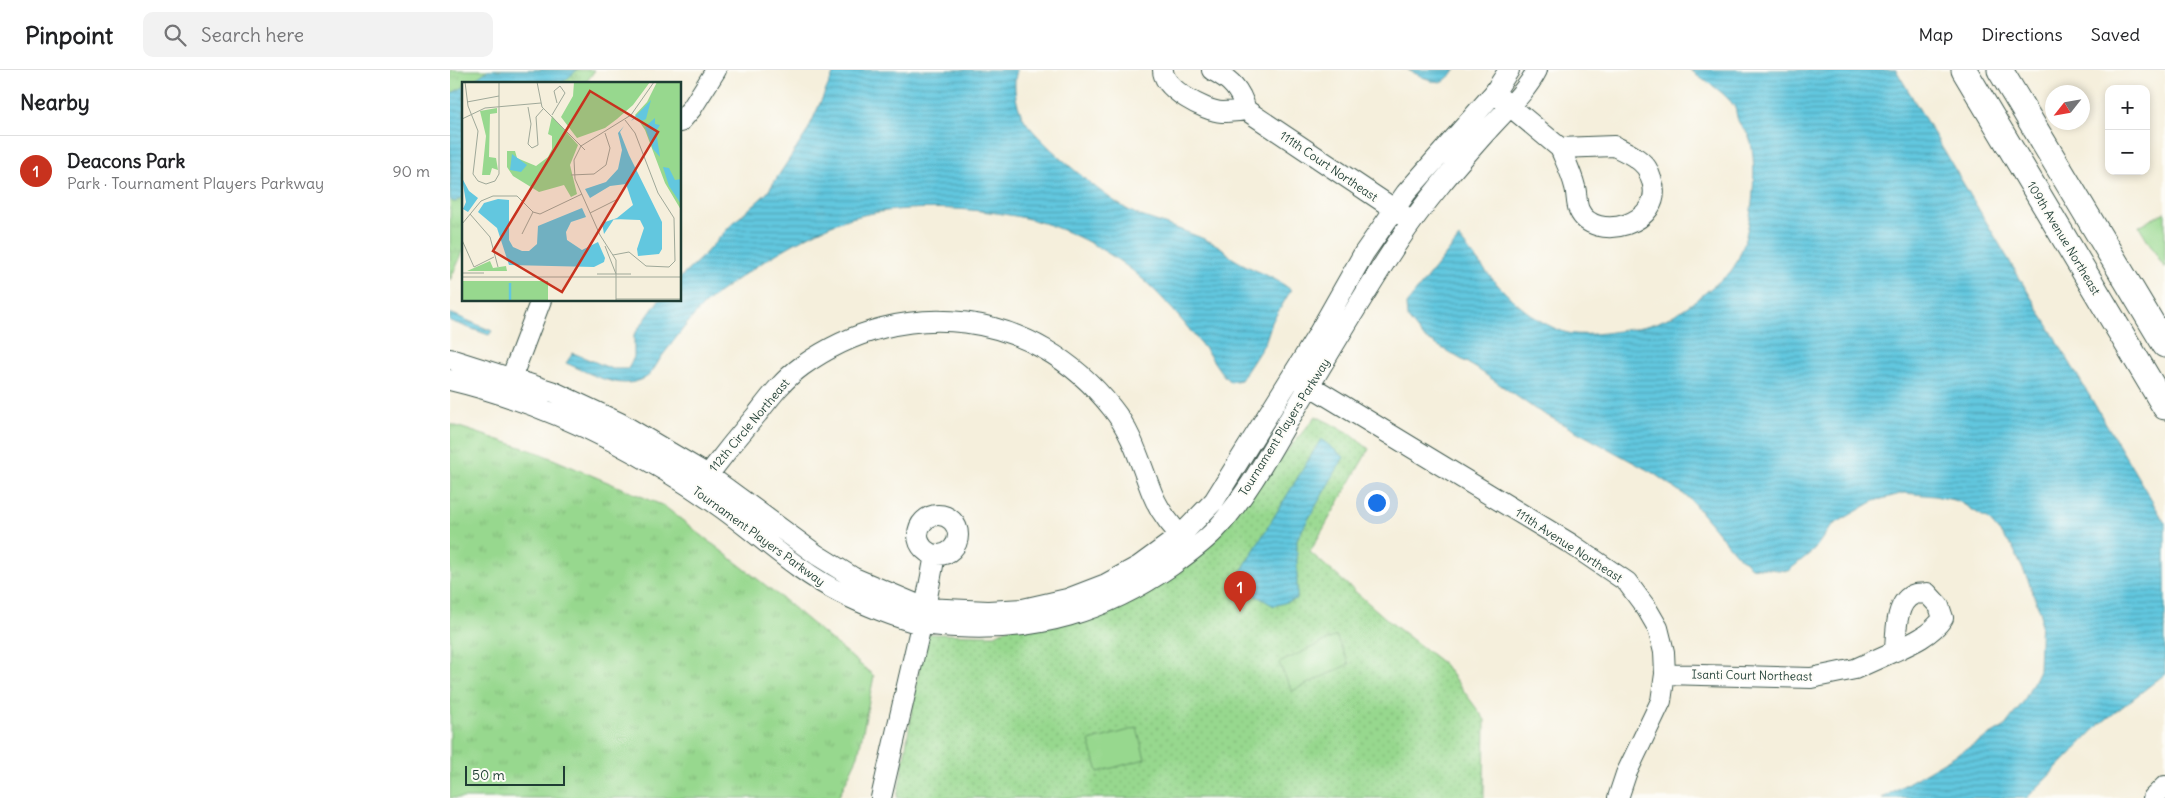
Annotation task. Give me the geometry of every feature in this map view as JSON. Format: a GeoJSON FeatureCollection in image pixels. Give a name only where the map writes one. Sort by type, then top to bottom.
{"type":"FeatureCollection","features":[{"type":"Feature","properties":{"kind":"main road","name":"109th Avenue Northeast"},"geometry":{"type":"LineString","coordinates":[[1964,70],[2165,407]]}},
{"type":"Feature","properties":{"kind":"main road"},"geometry":{"type":"LineString","coordinates":[[2000,70],[2165,345]]}},
{"type":"Feature","properties":{"kind":"street"},"geometry":{"type":"LineString","coordinates":[[681,121],[716,70]]}},
{"type":"Feature","properties":{"kind":"street"},"geometry":{"type":"LineString","coordinates":[[1163,70],[1163,75],[1172,88],[1197,104],[1221,112],[1246,110],[1237,88],[1226,78],[1212,70]]}},
{"type":"Feature","properties":{"kind":"street","name":"Tournament Players Parkway"},"geometry":{"type":"LineString","coordinates":[[450,380],[488,389],[508,387],[554,392],[620,423],[703,483],[722,508],[802,570],[842,594],[923,616],[988,629],[1028,625],[1073,615],[1116,600],[1149,582],[1187,543],[1220,526],[1255,477],[1364,253],[1395,209],[1445,146],[1494,93],[1508,70]]}},
{"type":"Feature","properties":{"kind":"street","name":"Tournament Players Parkway"},"geometry":{"type":"LineString","coordinates":[[1302,380],[1399,240],[1443,181],[1534,77],[1537,70]]}},
{"type":"Feature","properties":{"kind":"street"},"geometry":{"type":"LineString","coordinates":[[1494,93],[1560,148],[1576,187],[1579,210],[1588,220],[1598,226],[1614,227],[1636,222],[1650,210],[1655,190],[1648,168],[1633,156],[1614,146],[1560,148]]}},
{"type":"Feature","properties":{"kind":"street","name":"111th Court Northeast"},"geometry":{"type":"LineString","coordinates":[[1246,110],[1413,221]]}},
{"type":"Feature","properties":{"kind":"street"},"geometry":{"type":"LineString","coordinates":[[508,387],[541,301]]}},
{"type":"Feature","properties":{"kind":"street","name":"112th Circle Northeast"},"geometry":{"type":"LineString","coordinates":[[703,483],[781,384],[801,367],[851,338],[874,329],[900,322],[950,320],[999,329],[1022,337],[1044,347],[1069,363],[1084,377],[1114,409],[1126,426],[1135,444],[1152,493],[1169,523],[1187,543]]}},
{"type":"Feature","properties":{"kind":"street","name":"Tournament Players Parkway"},"geometry":{"type":"LineString","coordinates":[[450,359],[508,387]]}},
{"type":"Feature","properties":{"kind":"street","name":"111th Avenue Northeast"},"geometry":{"type":"LineString","coordinates":[[1302,380],[1571,544],[1627,582],[1658,628],[1664,652],[1665,674],[1661,701],[1626,774],[1618,798]]}},
{"type":"Feature","properties":{"kind":"street"},"geometry":{"type":"LineString","coordinates":[[881,798],[923,616],[935,555]]}},
{"type":"Feature","properties":{"kind":"street","name":"Isanti Court Northeast"},"geometry":{"type":"LineString","coordinates":[[1665,674],[1811,678],[1854,669],[1895,651]]}},
{"type":"Feature","properties":{"kind":"street"},"geometry":{"type":"LineString","coordinates":[[2153,798],[2165,786]]}},
{"type":"Feature","properties":{"kind":"green space"},"geometry":{"type":"Polygon","coordinates":[[[450,70],[595,70],[586,82],[462,82],[462,254],[450,280],[450,70]]]}},
{"type":"Feature","properties":{"kind":"green space"},"geometry":{"type":"Polygon","coordinates":[[[2165,212],[2165,269],[2139,226],[2165,212]]]}},
{"type":"Feature","properties":{"kind":"green space"},"geometry":{"type":"Polygon","coordinates":[[[1316,416],[1349,433],[1369,449],[1310,552],[1390,622],[1444,664],[1485,720],[1484,798],[897,798],[924,642],[928,634],[995,635],[1231,518],[1316,416]]]}},
{"type":"Feature","properties":{"kind":"green space"},"geometry":{"type":"Polygon","coordinates":[[[450,424],[539,453],[664,506],[778,595],[874,676],[858,756],[838,798],[450,798],[450,424]]]}},
{"type":"Feature","properties":{"kind":"green space"},"geometry":{"type":"Polygon","coordinates":[[[1336,636],[1349,664],[1292,691],[1279,663],[1336,636]]]}},
{"type":"Feature","properties":{"kind":"green space"},"geometry":{"type":"Polygon","coordinates":[[[1137,728],[1145,759],[1098,772],[1089,741],[1137,728]]]}},
{"type":"Feature","properties":{"kind":"water"},"geometry":{"type":"Polygon","coordinates":[[[488,70],[577,70],[563,82],[472,82],[488,70]]]}},
{"type":"Feature","properties":{"kind":"water"},"geometry":{"type":"Polygon","coordinates":[[[835,70],[1017,70],[1016,96],[1019,109],[1025,121],[1045,143],[1091,184],[1132,212],[1212,243],[1223,249],[1234,259],[1278,281],[1291,290],[1272,322],[1265,343],[1241,380],[1230,382],[1166,302],[1144,280],[1109,254],[1071,233],[1029,219],[971,210],[923,208],[876,212],[854,217],[819,231],[788,247],[741,276],[700,309],[686,324],[652,372],[645,378],[635,382],[615,382],[605,380],[566,363],[573,353],[612,369],[628,369],[634,357],[634,335],[658,301],[681,301],[681,277],[732,224],[767,193],[807,132],[835,70]]]}},
{"type":"Feature","properties":{"kind":"water"},"geometry":{"type":"Polygon","coordinates":[[[1408,70],[1456,70],[1443,82],[1431,81],[1408,70]]]}},
{"type":"Feature","properties":{"kind":"water"},"geometry":{"type":"Polygon","coordinates":[[[1690,70],[1896,70],[2165,523],[2165,674],[2100,724],[2027,798],[1882,798],[2004,727],[2024,701],[2039,670],[2041,614],[2013,548],[1989,520],[1958,501],[1935,496],[1904,493],[1874,501],[1831,526],[1814,550],[1788,571],[1751,567],[1736,554],[1689,498],[1653,473],[1535,409],[1476,368],[1423,337],[1407,317],[1406,304],[1459,238],[1493,280],[1518,305],[1547,325],[1571,333],[1610,332],[1638,328],[1661,321],[1681,311],[1727,275],[1738,259],[1744,244],[1752,205],[1754,166],[1752,149],[1749,136],[1739,122],[1731,101],[1714,86],[1690,70]]]}},
{"type":"Feature","properties":{"kind":"water"},"geometry":{"type":"Polygon","coordinates":[[[462,88],[462,197],[455,202],[450,200],[450,94],[462,88]]]}},
{"type":"Feature","properties":{"kind":"water"},"geometry":{"type":"Polygon","coordinates":[[[450,313],[492,331],[489,335],[450,321],[450,313]]]}},
{"type":"Feature","properties":{"kind":"water"},"geometry":{"type":"Polygon","coordinates":[[[1321,439],[1344,457],[1297,539],[1297,599],[1274,606],[1234,583],[1321,439]]]}},
{"type":"Feature","properties":{"kind":"place","name":"Deacons Park"},"geometry":{"type":"Point","coordinates":[1240,612]}}]}
